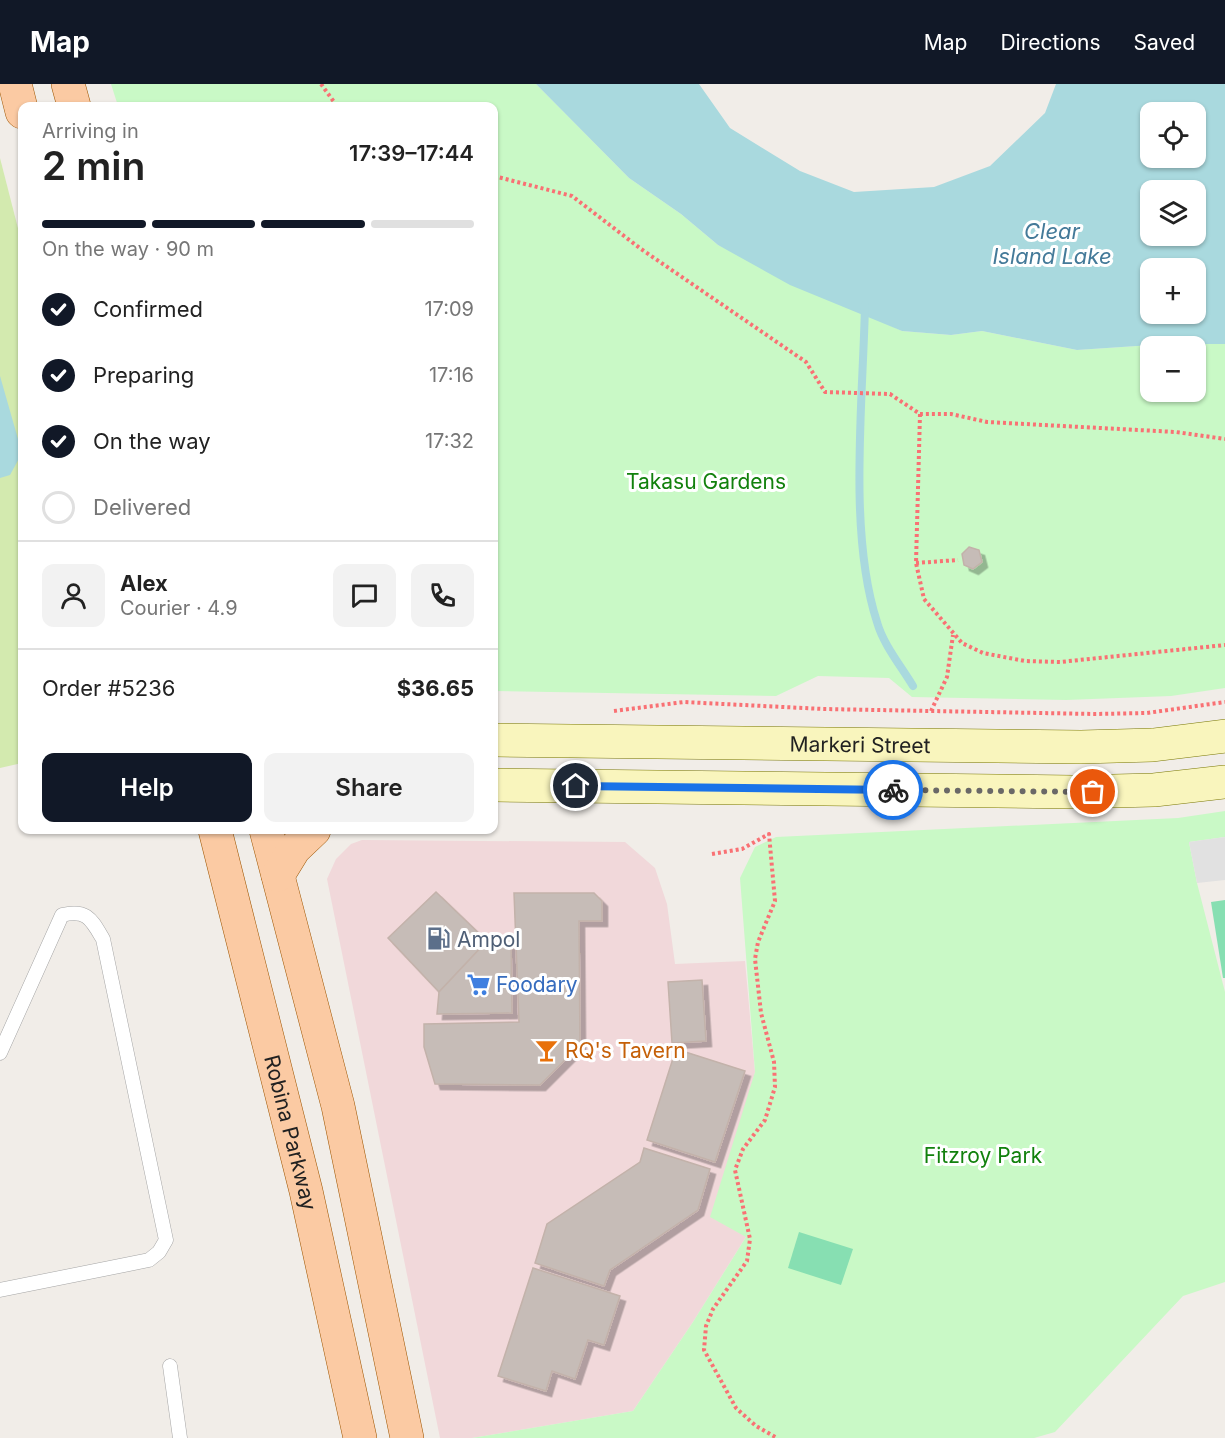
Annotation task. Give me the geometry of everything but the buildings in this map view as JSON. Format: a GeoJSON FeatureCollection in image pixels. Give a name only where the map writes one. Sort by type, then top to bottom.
{"type":"FeatureCollection","features":[{"type":"Feature","properties":{"kind":"main road"},"geometry":{"type":"LineString","coordinates":[[15,84],[20,102]]}},
{"type":"Feature","properties":{"kind":"main road"},"geometry":{"type":"LineString","coordinates":[[68,84],[73,102]]}},
{"type":"Feature","properties":{"kind":"main road","name":"Markeri Street"},"geometry":{"type":"LineString","coordinates":[[498,740],[1081,747],[1153,745],[1225,736]]}},
{"type":"Feature","properties":{"kind":"main road"},"geometry":{"type":"LineString","coordinates":[[498,785],[1073,792],[1154,790],[1225,782]]}},
{"type":"Feature","properties":{"kind":"main road","name":"Robina Parkway"},"geometry":{"type":"LineString","coordinates":[[216,834],[306,1191],[360,1438]]}},
{"type":"Feature","properties":{"kind":"main road"},"geometry":{"type":"LineString","coordinates":[[267,834],[338,1106],[407,1438]]}},
{"type":"Feature","properties":{"kind":"main road"},"geometry":{"type":"LineString","coordinates":[[278,876],[294,849],[310,834]]}},
{"type":"Feature","properties":{"kind":"lane"},"geometry":{"type":"LineString","coordinates":[[0,1053],[62,915],[76,911],[88,916],[103,939],[166,1240],[159,1252],[149,1260],[0,1290]]}},
{"type":"Feature","properties":{"kind":"lane"},"geometry":{"type":"LineString","coordinates":[[170,1366],[180,1438]]}},
{"type":"Feature","properties":{"kind":"path"},"geometry":{"type":"LineString","coordinates":[[321,84],[334,102]]}},
{"type":"Feature","properties":{"kind":"path"},"geometry":{"type":"LineString","coordinates":[[498,177],[572,196],[641,249],[806,362],[825,392],[890,394],[920,414],[951,414],[987,422],[1176,432],[1225,439]]}},
{"type":"Feature","properties":{"kind":"path"},"geometry":{"type":"LineString","coordinates":[[920,414],[916,563],[924,599],[962,643],[983,653],[1025,661],[1060,662],[1225,645]]}},
{"type":"Feature","properties":{"kind":"path"},"geometry":{"type":"LineString","coordinates":[[916,563],[958,560]]}},
{"type":"Feature","properties":{"kind":"path"},"geometry":{"type":"LineString","coordinates":[[931,711],[947,677],[953,634]]}},
{"type":"Feature","properties":{"kind":"path"},"geometry":{"type":"LineString","coordinates":[[602,711],[684,702],[823,710],[1147,713],[1225,702]]}},
{"type":"Feature","properties":{"kind":"path"},"geometry":{"type":"LineString","coordinates":[[712,854],[742,849],[769,834],[775,902],[758,942],[756,959],[761,1013],[774,1062],[775,1087],[765,1120],[743,1149],[735,1170],[750,1239],[747,1261],[713,1309],[706,1326],[704,1350],[736,1408],[756,1426],[777,1438]]}},
{"type":"Feature","properties":{"kind":"shaded area"},"geometry":{"type":"Polygon","coordinates":[[[1225,837],[1225,880],[1197,883],[1189,842],[1225,837]]]}},
{"type":"Feature","properties":{"kind":"shaded area"},"geometry":{"type":"Polygon","coordinates":[[[362,840],[625,842],[655,868],[667,904],[675,964],[745,961],[755,1072],[747,1103],[746,1237],[693,1322],[633,1411],[472,1438],[440,1438],[327,879],[336,859],[351,844],[362,840]]]}},
{"type":"Feature","properties":{"kind":"green space","name":"Takasu Gardens"},"geometry":{"type":"Polygon","coordinates":[[[111,84],[536,84],[629,178],[681,214],[718,245],[902,331],[951,335],[982,331],[1077,350],[1140,346],[1140,402],[1206,402],[1206,344],[1225,344],[1225,688],[1171,696],[1066,700],[912,697],[889,678],[818,676],[776,696],[498,691],[498,102],[117,102],[111,84]]]}},
{"type":"Feature","properties":{"kind":"green space"},"geometry":{"type":"Polygon","coordinates":[[[0,158],[18,228],[18,764],[0,768],[0,158]]]}},
{"type":"Feature","properties":{"kind":"green space","name":"Fitzroy Park"},"geometry":{"type":"Polygon","coordinates":[[[1225,811],[1225,837],[1189,842],[1225,992],[1225,1282],[1183,1296],[1055,1432],[1034,1438],[472,1438],[633,1411],[693,1322],[746,1237],[710,1217],[755,1072],[740,878],[755,847],[776,837],[1178,818],[1225,811]]]}},
{"type":"Feature","properties":{"kind":"green space"},"geometry":{"type":"Polygon","coordinates":[[[1225,900],[1225,978],[1223,978],[1211,902],[1225,900]]]}},
{"type":"Feature","properties":{"kind":"green space"},"geometry":{"type":"Polygon","coordinates":[[[799,1232],[853,1249],[841,1285],[788,1268],[799,1232]]]}},
{"type":"Feature","properties":{"kind":"water","name":"Clear Island Lake"},"geometry":{"type":"Polygon","coordinates":[[[536,84],[699,84],[730,128],[800,171],[854,192],[934,187],[990,166],[1045,113],[1056,84],[1225,84],[1225,344],[1206,344],[1206,336],[1140,336],[1140,346],[1077,350],[982,331],[951,335],[902,331],[790,285],[718,245],[681,214],[629,178],[536,84]]]}},
{"type":"Feature","properties":{"kind":"water"},"geometry":{"type":"Polygon","coordinates":[[[0,376],[18,439],[18,460],[10,475],[0,478],[0,376]]]}},
{"type":"Feature","properties":{"kind":"waterway"},"geometry":{"type":"LineString","coordinates":[[865,305],[859,466],[863,548],[868,587],[877,622],[888,647],[913,686]]}},
{"type":"Feature","properties":{"kind":"way so far"},"geometry":{"type":"LineString","coordinates":[[893,790],[1093,792]]}},
{"type":"Feature","properties":{"kind":"place","name":"Ampol"},"geometry":{"type":"Point","coordinates":[439,939]}},
{"type":"Feature","properties":{"kind":"place","name":"Foodary"},"geometry":{"type":"Point","coordinates":[478,984]}},
{"type":"Feature","properties":{"kind":"place","name":"RQ's Tavern"},"geometry":{"type":"Point","coordinates":[547,1050]}},
{"type":"Feature","properties":{"kind":"route"},"geometry":{"type":"LineString","coordinates":[[576,786],[893,790]]}}]}
